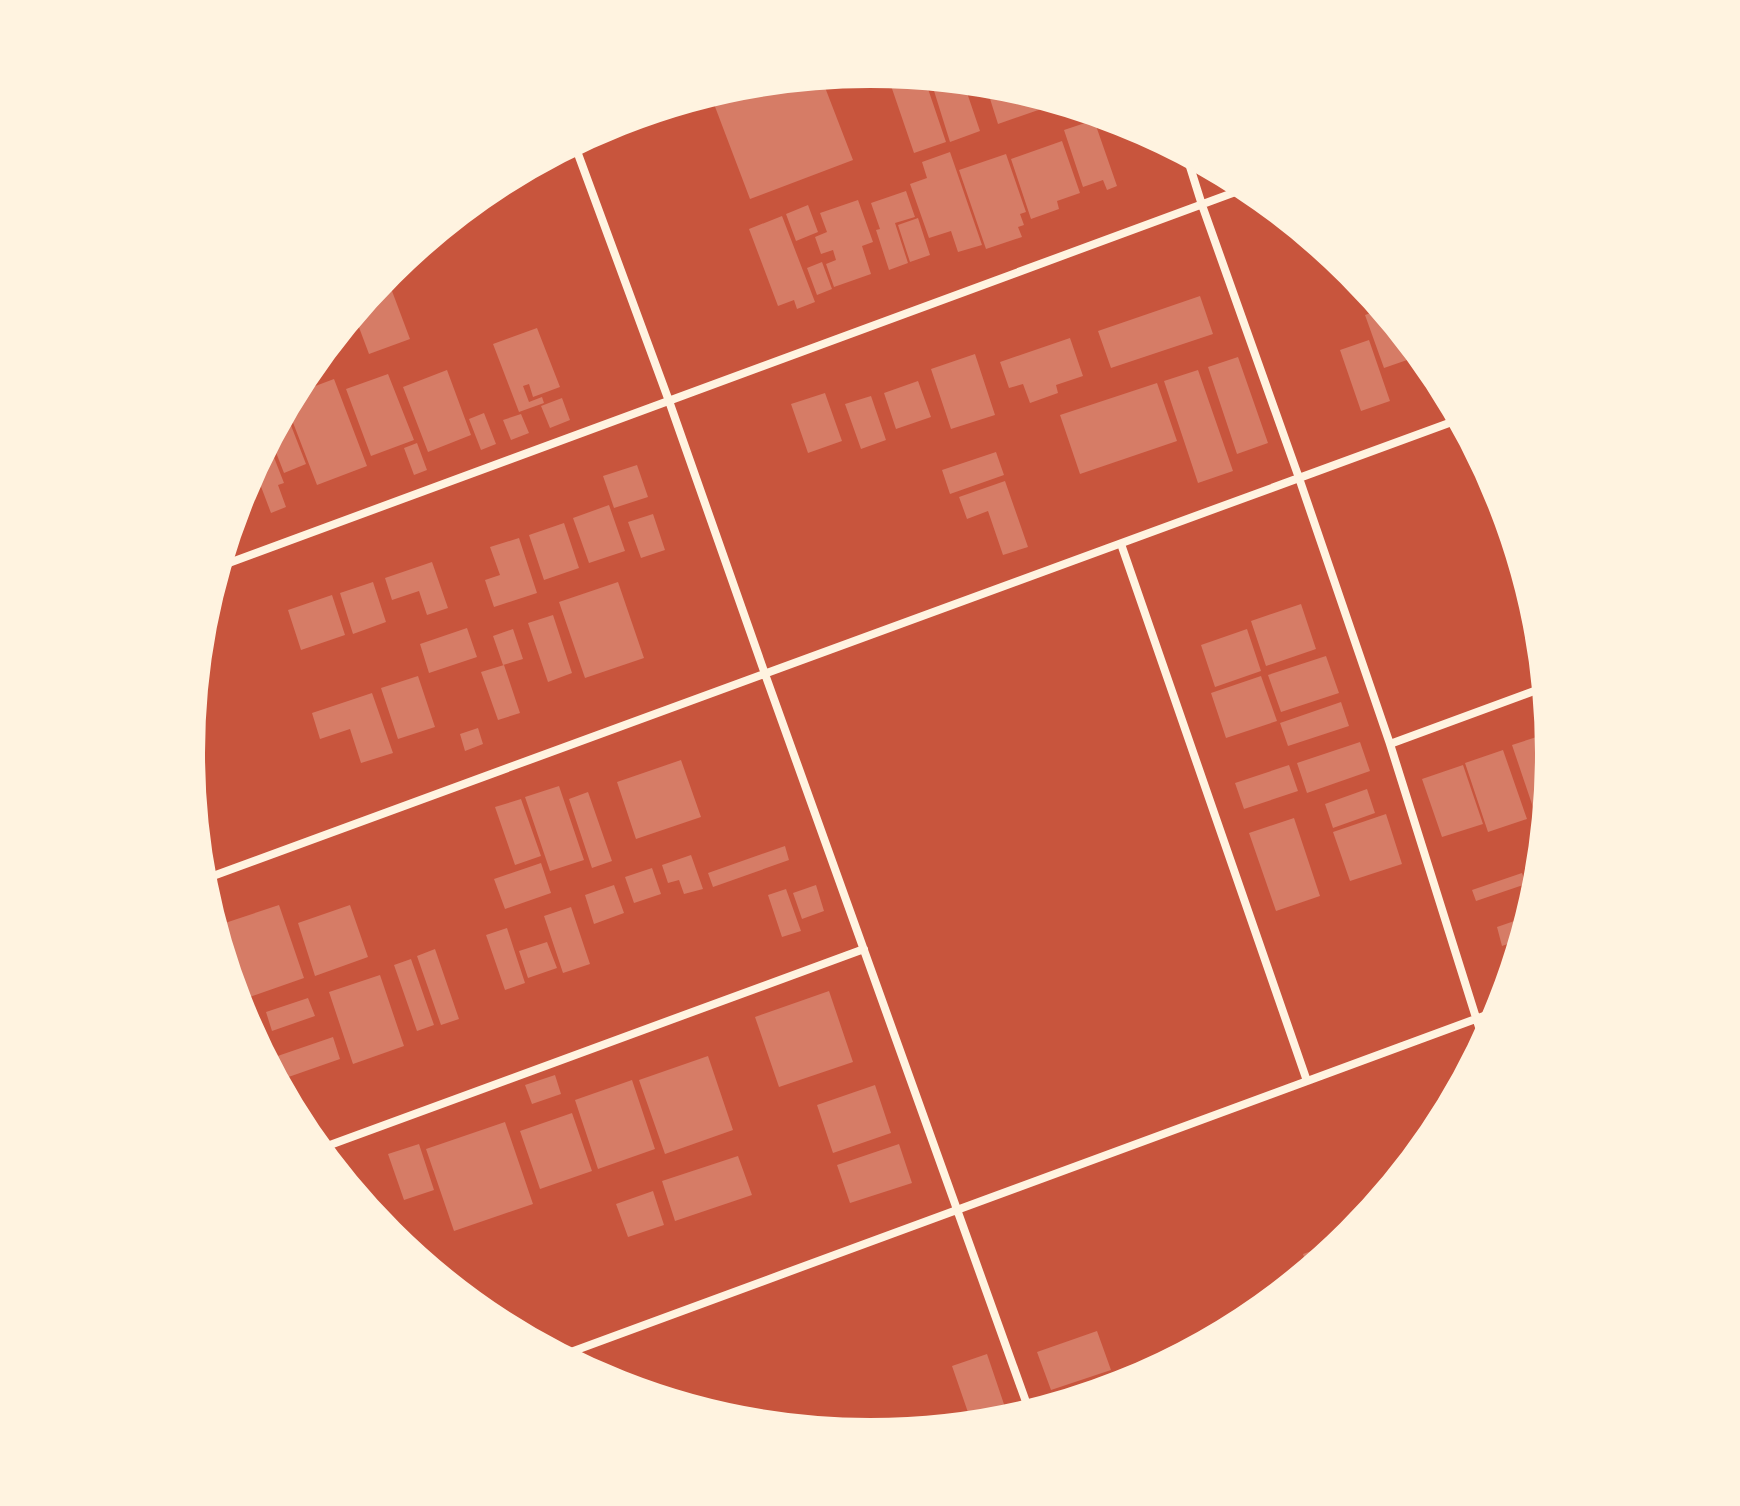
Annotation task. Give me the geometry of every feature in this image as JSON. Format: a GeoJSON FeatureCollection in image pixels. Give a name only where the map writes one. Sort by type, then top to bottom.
{"type":"FeatureCollection","features":[{"type":"Feature","properties":{"kind":"street"},"geometry":{"type":"LineString","coordinates":[[578,154],[1026,1401]]}},
{"type":"Feature","properties":{"kind":"street"},"geometry":{"type":"LineString","coordinates":[[1190,168],[1390,744],[1478,1026]]}},
{"type":"Feature","properties":{"kind":"street"},"geometry":{"type":"LineString","coordinates":[[231,562],[1233,193]]}},
{"type":"Feature","properties":{"kind":"street"},"geometry":{"type":"LineString","coordinates":[[215,875],[1449,423]]}},
{"type":"Feature","properties":{"kind":"street"},"geometry":{"type":"LineString","coordinates":[[1121,544],[1307,1081]]}},
{"type":"Feature","properties":{"kind":"street"},"geometry":{"type":"LineString","coordinates":[[1390,744],[1534,691]]}},
{"type":"Feature","properties":{"kind":"street"},"geometry":{"type":"LineString","coordinates":[[330,1145],[864,949]]}},
{"type":"Feature","properties":{"kind":"street"},"geometry":{"type":"LineString","coordinates":[[574,1351],[1482,1016]]}},
{"type":"Feature","properties":{"kind":"building"},"geometry":{"type":"Polygon","coordinates":[[[891,86],[928,89],[946,142],[914,153],[891,86]]]}},
{"type":"Feature","properties":{"kind":"building"},"geometry":{"type":"Polygon","coordinates":[[[825,87],[853,160],[750,199],[714,105],[825,87]]]}},
{"type":"Feature","properties":{"kind":"building"},"geometry":{"type":"Polygon","coordinates":[[[934,89],[967,94],[980,131],[950,142],[934,89]]]}},
{"type":"Feature","properties":{"kind":"building"},"geometry":{"type":"Polygon","coordinates":[[[990,97],[1042,109],[998,124],[990,97]]]}},
{"type":"Feature","properties":{"kind":"building"},"geometry":{"type":"Polygon","coordinates":[[[1087,122],[1096,126],[1117,186],[1107,190],[1103,180],[1083,187],[1064,130],[1087,122]]]}},
{"type":"Feature","properties":{"kind":"building"},"geometry":{"type":"Polygon","coordinates":[[[1062,141],[1080,193],[1057,201],[1059,209],[1031,219],[1011,159],[1062,141]]]}},
{"type":"Feature","properties":{"kind":"building"},"geometry":{"type":"Polygon","coordinates":[[[950,152],[982,245],[958,252],[951,231],[929,238],[910,184],[927,178],[922,162],[950,152]]]}},
{"type":"Feature","properties":{"kind":"building"},"geometry":{"type":"Polygon","coordinates":[[[1006,154],[1026,212],[1020,214],[1024,225],[1018,227],[1022,237],[986,249],[959,170],[1006,154]]]}},
{"type":"Feature","properties":{"kind":"building"},"geometry":{"type":"Polygon","coordinates":[[[906,191],[915,217],[895,223],[908,263],[889,270],[871,203],[906,191]]]}},
{"type":"Feature","properties":{"kind":"building"},"geometry":{"type":"Polygon","coordinates":[[[858,200],[873,242],[862,246],[871,274],[834,287],[826,264],[836,260],[833,250],[821,254],[815,237],[827,232],[820,213],[858,200]]]}},
{"type":"Feature","properties":{"kind":"building"},"geometry":{"type":"Polygon","coordinates":[[[808,205],[818,232],[796,241],[786,214],[808,205]]]}},
{"type":"Feature","properties":{"kind":"building"},"geometry":{"type":"Polygon","coordinates":[[[782,216],[815,302],[797,309],[794,300],[778,306],[749,229],[782,216]]]}},
{"type":"Feature","properties":{"kind":"building"},"geometry":{"type":"Polygon","coordinates":[[[918,218],[930,255],[910,262],[898,225],[918,218]]]}},
{"type":"Feature","properties":{"kind":"building"},"geometry":{"type":"Polygon","coordinates":[[[822,262],[832,289],[817,295],[807,268],[822,262]]]}},
{"type":"Feature","properties":{"kind":"building"},"geometry":{"type":"Polygon","coordinates":[[[391,289],[410,339],[369,354],[358,326],[391,289]]]}},
{"type":"Feature","properties":{"kind":"building"},"geometry":{"type":"Polygon","coordinates":[[[1200,296],[1213,334],[1111,368],[1098,331],[1200,296]]]}},
{"type":"Feature","properties":{"kind":"building"},"geometry":{"type":"Polygon","coordinates":[[[1371,313],[1408,360],[1384,368],[1365,315],[1371,313]]]}},
{"type":"Feature","properties":{"kind":"building"},"geometry":{"type":"Polygon","coordinates":[[[537,328],[560,387],[533,397],[529,384],[523,386],[529,402],[542,397],[544,403],[519,412],[493,344],[537,328]]]}},
{"type":"Feature","properties":{"kind":"building"},"geometry":{"type":"Polygon","coordinates":[[[1070,338],[1083,376],[1056,385],[1058,393],[1030,403],[1023,384],[1009,388],[1000,362],[1070,338]]]}},
{"type":"Feature","properties":{"kind":"building"},"geometry":{"type":"Polygon","coordinates":[[[1369,340],[1390,401],[1361,411],[1340,350],[1369,340]]]}},
{"type":"Feature","properties":{"kind":"building"},"geometry":{"type":"Polygon","coordinates":[[[975,354],[995,415],[951,429],[931,369],[975,354]]]}},
{"type":"Feature","properties":{"kind":"building"},"geometry":{"type":"Polygon","coordinates":[[[1238,357],[1268,443],[1237,454],[1208,367],[1238,357]]]}},
{"type":"Feature","properties":{"kind":"building"},"geometry":{"type":"Polygon","coordinates":[[[447,370],[471,435],[428,452],[403,387],[447,370]]]}},
{"type":"Feature","properties":{"kind":"building"},"geometry":{"type":"Polygon","coordinates":[[[1198,370],[1233,471],[1198,483],[1164,381],[1198,370]]]}},
{"type":"Feature","properties":{"kind":"building"},"geometry":{"type":"Polygon","coordinates":[[[388,374],[414,440],[371,456],[346,389],[388,374]]]}},
{"type":"Feature","properties":{"kind":"building"},"geometry":{"type":"Polygon","coordinates":[[[334,379],[367,466],[317,485],[292,419],[312,387],[334,379]]]}},
{"type":"Feature","properties":{"kind":"building"},"geometry":{"type":"Polygon","coordinates":[[[918,381],[931,417],[896,429],[884,393],[918,381]]]}},
{"type":"Feature","properties":{"kind":"building"},"geometry":{"type":"Polygon","coordinates":[[[1157,383],[1177,441],[1080,474],[1060,415],[1157,383]]]}},
{"type":"Feature","properties":{"kind":"building"},"geometry":{"type":"Polygon","coordinates":[[[825,393],[842,441],[808,453],[791,404],[825,393]]]}},
{"type":"Feature","properties":{"kind":"building"},"geometry":{"type":"Polygon","coordinates":[[[871,396],[886,440],[861,449],[845,404],[871,396]]]}},
{"type":"Feature","properties":{"kind":"building"},"geometry":{"type":"Polygon","coordinates":[[[562,398],[570,420],[550,428],[541,406],[562,398]]]}},
{"type":"Feature","properties":{"kind":"building"},"geometry":{"type":"Polygon","coordinates":[[[484,413],[496,444],[481,450],[469,419],[484,413]]]}},
{"type":"Feature","properties":{"kind":"building"},"geometry":{"type":"Polygon","coordinates":[[[521,414],[529,433],[511,440],[503,420],[521,414]]]}},
{"type":"Feature","properties":{"kind":"building"},"geometry":{"type":"Polygon","coordinates":[[[290,423],[306,464],[284,473],[276,451],[290,423]]]}},
{"type":"Feature","properties":{"kind":"building"},"geometry":{"type":"Polygon","coordinates":[[[417,443],[427,470],[414,475],[404,448],[417,443]]]}},
{"type":"Feature","properties":{"kind":"building"},"geometry":{"type":"Polygon","coordinates":[[[996,452],[1004,475],[950,494],[942,470],[996,452]]]}},
{"type":"Feature","properties":{"kind":"building"},"geometry":{"type":"Polygon","coordinates":[[[273,456],[284,483],[278,485],[286,507],[271,513],[260,484],[273,456]]]}},
{"type":"Feature","properties":{"kind":"building"},"geometry":{"type":"Polygon","coordinates":[[[637,465],[648,497],[614,508],[603,476],[637,465]]]}},
{"type":"Feature","properties":{"kind":"building"},"geometry":{"type":"Polygon","coordinates":[[[1005,481],[1028,547],[1003,555],[988,511],[967,519],[959,497],[1005,481]]]}},
{"type":"Feature","properties":{"kind":"building"},"geometry":{"type":"Polygon","coordinates":[[[609,505],[625,551],[589,563],[573,518],[609,505]]]}},
{"type":"Feature","properties":{"kind":"building"},"geometry":{"type":"Polygon","coordinates":[[[653,514],[665,550],[641,558],[628,522],[653,514]]]}},
{"type":"Feature","properties":{"kind":"building"},"geometry":{"type":"Polygon","coordinates":[[[564,523],[579,568],[544,580],[529,535],[564,523]]]}},
{"type":"Feature","properties":{"kind":"building"},"geometry":{"type":"Polygon","coordinates":[[[519,538],[537,593],[494,607],[485,580],[500,575],[490,547],[519,538]]]}},
{"type":"Feature","properties":{"kind":"building"},"geometry":{"type":"Polygon","coordinates":[[[432,562],[448,608],[427,615],[419,591],[392,600],[385,578],[432,562]]]}},
{"type":"Feature","properties":{"kind":"building"},"geometry":{"type":"Polygon","coordinates":[[[373,582],[386,622],[353,634],[340,593],[373,582]]]}},
{"type":"Feature","properties":{"kind":"building"},"geometry":{"type":"Polygon","coordinates":[[[618,582],[644,658],[585,678],[559,602],[618,582]]]}},
{"type":"Feature","properties":{"kind":"building"},"geometry":{"type":"Polygon","coordinates":[[[332,595],[345,635],[301,650],[288,610],[332,595]]]}},
{"type":"Feature","properties":{"kind":"building"},"geometry":{"type":"Polygon","coordinates":[[[1301,604],[1316,649],[1266,666],[1251,621],[1301,604]]]}},
{"type":"Feature","properties":{"kind":"building"},"geometry":{"type":"Polygon","coordinates":[[[553,615],[572,673],[548,682],[528,623],[553,615]]]}},
{"type":"Feature","properties":{"kind":"building"},"geometry":{"type":"Polygon","coordinates":[[[467,628],[477,657],[429,673],[420,644],[467,628]]]}},
{"type":"Feature","properties":{"kind":"building"},"geometry":{"type":"Polygon","coordinates":[[[513,629],[523,659],[503,665],[493,636],[513,629]]]}},
{"type":"Feature","properties":{"kind":"building"},"geometry":{"type":"Polygon","coordinates":[[[1247,629],[1261,671],[1215,687],[1201,645],[1247,629]]]}},
{"type":"Feature","properties":{"kind":"building"},"geometry":{"type":"Polygon","coordinates":[[[1326,656],[1339,693],[1281,712],[1268,675],[1326,656]]]}},
{"type":"Feature","properties":{"kind":"building"},"geometry":{"type":"Polygon","coordinates":[[[504,665],[520,713],[498,720],[481,672],[504,665]]]}},
{"type":"Feature","properties":{"kind":"building"},"geometry":{"type":"Polygon","coordinates":[[[418,676],[435,727],[398,739],[381,688],[418,676]]]}},
{"type":"Feature","properties":{"kind":"building"},"geometry":{"type":"Polygon","coordinates":[[[1261,676],[1277,721],[1226,738],[1211,693],[1261,676]]]}},
{"type":"Feature","properties":{"kind":"building"},"geometry":{"type":"Polygon","coordinates":[[[372,693],[393,753],[361,763],[350,729],[320,739],[312,713],[372,693]]]}},
{"type":"Feature","properties":{"kind":"building"},"geometry":{"type":"Polygon","coordinates":[[[1341,702],[1349,726],[1288,746],[1280,723],[1341,702]]]}},
{"type":"Feature","properties":{"kind":"building"},"geometry":{"type":"Polygon","coordinates":[[[478,728],[483,744],[465,751],[460,734],[478,728]]]}},
{"type":"Feature","properties":{"kind":"building"},"geometry":{"type":"Polygon","coordinates":[[[1537,737],[1534,811],[1512,745],[1537,737]]]}},
{"type":"Feature","properties":{"kind":"building"},"geometry":{"type":"Polygon","coordinates":[[[1360,742],[1370,771],[1307,793],[1297,763],[1360,742]]]}},
{"type":"Feature","properties":{"kind":"building"},"geometry":{"type":"Polygon","coordinates":[[[1503,750],[1527,819],[1488,832],[1465,763],[1503,750]]]}},
{"type":"Feature","properties":{"kind":"building"},"geometry":{"type":"Polygon","coordinates":[[[681,760],[701,817],[636,839],[617,782],[681,760]]]}},
{"type":"Feature","properties":{"kind":"building"},"geometry":{"type":"Polygon","coordinates":[[[1289,765],[1298,791],[1244,809],[1235,783],[1289,765]]]}},
{"type":"Feature","properties":{"kind":"building"},"geometry":{"type":"Polygon","coordinates":[[[1463,765],[1483,824],[1442,837],[1422,779],[1463,765]]]}},
{"type":"Feature","properties":{"kind":"building"},"geometry":{"type":"Polygon","coordinates":[[[559,786],[584,860],[550,871],[525,797],[559,786]]]}},
{"type":"Feature","properties":{"kind":"building"},"geometry":{"type":"Polygon","coordinates":[[[1367,789],[1375,813],[1333,828],[1325,804],[1367,789]]]}},
{"type":"Feature","properties":{"kind":"building"},"geometry":{"type":"Polygon","coordinates":[[[588,792],[612,861],[592,868],[569,799],[588,792]]]}},
{"type":"Feature","properties":{"kind":"building"},"geometry":{"type":"Polygon","coordinates":[[[521,799],[541,856],[515,865],[495,807],[521,799]]]}},
{"type":"Feature","properties":{"kind":"building"},"geometry":{"type":"Polygon","coordinates":[[[1386,814],[1402,864],[1350,881],[1333,832],[1386,814]]]}},
{"type":"Feature","properties":{"kind":"building"},"geometry":{"type":"Polygon","coordinates":[[[1294,818],[1320,896],[1276,911],[1249,833],[1294,818]]]}},
{"type":"Feature","properties":{"kind":"building"},"geometry":{"type":"Polygon","coordinates":[[[785,846],[789,860],[713,887],[708,873],[785,846]]]}},
{"type":"Feature","properties":{"kind":"building"},"geometry":{"type":"Polygon","coordinates":[[[691,855],[703,889],[684,894],[679,880],[668,883],[662,865],[691,855]]]}},
{"type":"Feature","properties":{"kind":"building"},"geometry":{"type":"Polygon","coordinates":[[[541,863],[551,893],[505,909],[494,879],[541,863]]]}},
{"type":"Feature","properties":{"kind":"building"},"geometry":{"type":"Polygon","coordinates":[[[652,868],[661,894],[634,903],[625,877],[652,868]]]}},
{"type":"Feature","properties":{"kind":"building"},"geometry":{"type":"Polygon","coordinates":[[[1522,873],[1525,880],[1524,885],[1476,901],[1472,890],[1522,873]]]}},
{"type":"Feature","properties":{"kind":"building"},"geometry":{"type":"Polygon","coordinates":[[[614,885],[624,913],[594,924],[585,895],[614,885]]]}},
{"type":"Feature","properties":{"kind":"building"},"geometry":{"type":"Polygon","coordinates":[[[816,885],[824,911],[802,919],[793,893],[816,885]]]}},
{"type":"Feature","properties":{"kind":"building"},"geometry":{"type":"Polygon","coordinates":[[[786,889],[801,931],[782,937],[768,895],[786,889]]]}},
{"type":"Feature","properties":{"kind":"building"},"geometry":{"type":"Polygon","coordinates":[[[279,905],[304,978],[250,997],[225,923],[279,905]]]}},
{"type":"Feature","properties":{"kind":"building"},"geometry":{"type":"Polygon","coordinates":[[[350,905],[368,957],[315,976],[298,923],[350,905]]]}},
{"type":"Feature","properties":{"kind":"building"},"geometry":{"type":"Polygon","coordinates":[[[571,907],[590,964],[563,973],[544,916],[571,907]]]}},
{"type":"Feature","properties":{"kind":"building"},"geometry":{"type":"Polygon","coordinates":[[[1515,921],[1509,944],[1502,946],[1497,927],[1515,921]]]}},
{"type":"Feature","properties":{"kind":"building"},"geometry":{"type":"Polygon","coordinates":[[[507,928],[525,983],[505,990],[486,935],[507,928]]]}},
{"type":"Feature","properties":{"kind":"building"},"geometry":{"type":"Polygon","coordinates":[[[547,942],[557,968],[528,978],[519,951],[547,942]]]}},
{"type":"Feature","properties":{"kind":"building"},"geometry":{"type":"Polygon","coordinates":[[[435,949],[459,1019],[441,1025],[417,956],[435,949]]]}},
{"type":"Feature","properties":{"kind":"building"},"geometry":{"type":"Polygon","coordinates":[[[411,959],[434,1025],[417,1031],[394,965],[411,959]]]}},
{"type":"Feature","properties":{"kind":"building"},"geometry":{"type":"Polygon","coordinates":[[[380,975],[404,1046],[353,1064],[329,992],[380,975]]]}},
{"type":"Feature","properties":{"kind":"building"},"geometry":{"type":"Polygon","coordinates":[[[829,991],[853,1062],[779,1087],[755,1017],[829,991]]]}},
{"type":"Feature","properties":{"kind":"building"},"geometry":{"type":"Polygon","coordinates":[[[308,998],[315,1016],[272,1031],[266,1012],[308,998]]]}},
{"type":"Feature","properties":{"kind":"building"},"geometry":{"type":"Polygon","coordinates":[[[333,1037],[340,1059],[287,1077],[276,1056],[333,1037]]]}},
{"type":"Feature","properties":{"kind":"building"},"geometry":{"type":"Polygon","coordinates":[[[708,1056],[733,1130],[665,1154],[639,1080],[708,1056]]]}},
{"type":"Feature","properties":{"kind":"building"},"geometry":{"type":"Polygon","coordinates":[[[555,1075],[561,1094],[532,1104],[525,1085],[555,1075]]]}},
{"type":"Feature","properties":{"kind":"building"},"geometry":{"type":"Polygon","coordinates":[[[632,1080],[655,1149],[598,1169],[575,1100],[632,1080]]]}},
{"type":"Feature","properties":{"kind":"building"},"geometry":{"type":"Polygon","coordinates":[[[875,1085],[891,1133],[833,1153],[817,1105],[875,1085]]]}},
{"type":"Feature","properties":{"kind":"building"},"geometry":{"type":"Polygon","coordinates":[[[572,1113],[592,1171],[540,1189],[520,1131],[572,1113]]]}},
{"type":"Feature","properties":{"kind":"building"},"geometry":{"type":"Polygon","coordinates":[[[505,1122],[533,1204],[454,1231],[426,1149],[505,1122]]]}},
{"type":"Feature","properties":{"kind":"building"},"geometry":{"type":"Polygon","coordinates":[[[419,1144],[434,1190],[404,1200],[388,1154],[419,1144]]]}},
{"type":"Feature","properties":{"kind":"building"},"geometry":{"type":"Polygon","coordinates":[[[899,1144],[912,1183],[850,1203],[837,1165],[899,1144]]]}},
{"type":"Feature","properties":{"kind":"building"},"geometry":{"type":"Polygon","coordinates":[[[738,1156],[752,1195],[675,1221],[662,1181],[738,1156]]]}},
{"type":"Feature","properties":{"kind":"building"},"geometry":{"type":"Polygon","coordinates":[[[653,1191],[664,1225],[628,1237],[616,1204],[653,1191]]]}},
{"type":"Feature","properties":{"kind":"building"},"geometry":{"type":"Polygon","coordinates":[[[1097,1331],[1111,1370],[1051,1390],[1037,1352],[1097,1331]]]}},
{"type":"Feature","properties":{"kind":"building"},"geometry":{"type":"Polygon","coordinates":[[[987,1354],[1005,1406],[968,1412],[952,1366],[987,1354]]]}}]}
